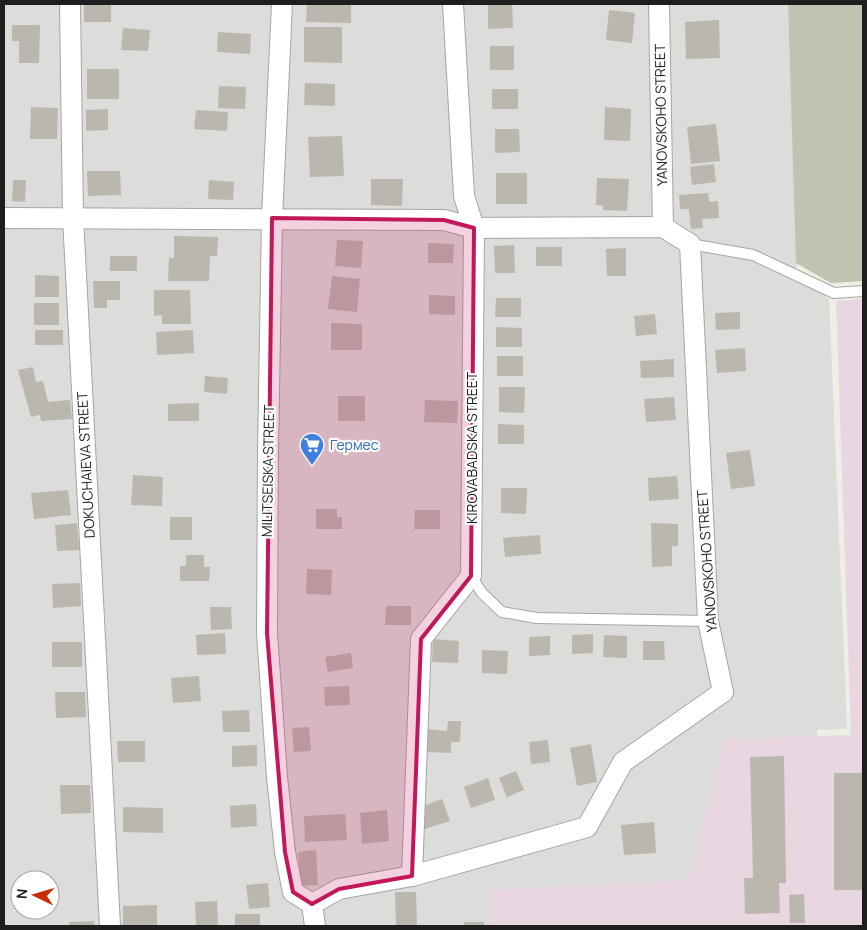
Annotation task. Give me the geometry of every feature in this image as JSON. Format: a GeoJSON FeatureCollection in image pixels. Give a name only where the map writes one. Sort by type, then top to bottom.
{"type":"FeatureCollection","features":[{"type":"Feature","properties":{"kind":"street","name":"DOKUCHAIEVA STREET"},"geometry":{"type":"LineString","coordinates":[[70,4],[73,217],[110,926]]}},
{"type":"Feature","properties":{"kind":"street","name":"MILITSEISKA STREET"},"geometry":{"type":"LineString","coordinates":[[282,4],[272,218],[267,633],[277,777],[285,852],[293,892],[312,904]]}},
{"type":"Feature","properties":{"kind":"street","name":"KIROVABADSKA STREET"},"geometry":{"type":"LineString","coordinates":[[453,4],[464,196],[474,228],[471,576]]}},
{"type":"Feature","properties":{"kind":"street","name":"YANOVSKOHO STREET"},"geometry":{"type":"LineString","coordinates":[[659,4],[663,227]]}},
{"type":"Feature","properties":{"kind":"street"},"geometry":{"type":"LineString","coordinates":[[4,218],[444,220],[474,228],[663,227],[690,244]]}},
{"type":"Feature","properties":{"kind":"street","name":"YANOVSKOHO STREET"},"geometry":{"type":"LineString","coordinates":[[312,904],[339,889],[412,876],[587,827],[623,762],[723,692],[708,621],[690,244]]}},
{"type":"Feature","properties":{"kind":"street"},"geometry":{"type":"LineString","coordinates":[[412,876],[421,639],[471,576]]}},
{"type":"Feature","properties":{"kind":"street"},"geometry":{"type":"LineString","coordinates":[[312,904],[315,926]]}},
{"type":"Feature","properties":{"kind":"lane"},"geometry":{"type":"LineString","coordinates":[[690,244],[753,255],[834,293],[863,292]]}},
{"type":"Feature","properties":{"kind":"lane"},"geometry":{"type":"LineString","coordinates":[[471,576],[482,593],[502,612],[537,618],[708,621]]}},
{"type":"Feature","properties":{"kind":"highlighted area"},"geometry":{"type":"Polygon","coordinates":[[[272,218],[444,220],[474,228],[471,576],[421,639],[412,876],[339,889],[312,904],[293,892],[285,852],[267,633],[272,218]]]}},
{"type":"Feature","properties":{"kind":"shaded area"},"geometry":{"type":"Polygon","coordinates":[[[4,4],[788,4],[797,273],[829,299],[847,729],[817,730],[826,926],[4,926],[4,4]]]}},
{"type":"Feature","properties":{"kind":"shaded area"},"geometry":{"type":"Polygon","coordinates":[[[788,4],[863,4],[863,281],[831,283],[796,263],[788,4]]]}},
{"type":"Feature","properties":{"kind":"shaded area"},"geometry":{"type":"Polygon","coordinates":[[[863,299],[863,926],[490,926],[489,890],[688,880],[725,739],[851,735],[836,301],[863,299]]]}},
{"type":"Feature","properties":{"kind":"building"},"geometry":{"type":"Polygon","coordinates":[[[111,4],[111,22],[84,22],[84,5],[111,4]]]}},
{"type":"Feature","properties":{"kind":"building"},"geometry":{"type":"Polygon","coordinates":[[[307,4],[351,4],[351,23],[306,22],[307,4]]]}},
{"type":"Feature","properties":{"kind":"building"},"geometry":{"type":"Polygon","coordinates":[[[512,4],[513,28],[488,29],[488,5],[512,4]]]}},
{"type":"Feature","properties":{"kind":"building"},"geometry":{"type":"Polygon","coordinates":[[[609,10],[635,13],[632,43],[606,40],[609,10]]]}},
{"type":"Feature","properties":{"kind":"building"},"geometry":{"type":"Polygon","coordinates":[[[719,20],[720,58],[686,59],[685,22],[719,20]]]}},
{"type":"Feature","properties":{"kind":"building"},"geometry":{"type":"Polygon","coordinates":[[[12,25],[40,25],[39,63],[19,63],[19,41],[12,41],[12,25]]]}},
{"type":"Feature","properties":{"kind":"building"},"geometry":{"type":"Polygon","coordinates":[[[304,27],[342,27],[342,63],[304,62],[304,27]]]}},
{"type":"Feature","properties":{"kind":"building"},"geometry":{"type":"Polygon","coordinates":[[[123,28],[150,30],[148,51],[121,50],[123,28]]]}},
{"type":"Feature","properties":{"kind":"building"},"geometry":{"type":"Polygon","coordinates":[[[218,32],[251,34],[250,54],[217,52],[218,32]]]}},
{"type":"Feature","properties":{"kind":"building"},"geometry":{"type":"Polygon","coordinates":[[[490,46],[514,46],[514,70],[490,70],[490,46]]]}},
{"type":"Feature","properties":{"kind":"building"},"geometry":{"type":"Polygon","coordinates":[[[87,69],[119,69],[119,99],[87,99],[87,69]]]}},
{"type":"Feature","properties":{"kind":"building"},"geometry":{"type":"Polygon","coordinates":[[[305,83],[335,84],[335,106],[304,105],[305,83]]]}},
{"type":"Feature","properties":{"kind":"building"},"geometry":{"type":"Polygon","coordinates":[[[219,86],[246,87],[245,109],[218,108],[219,86]]]}},
{"type":"Feature","properties":{"kind":"building"},"geometry":{"type":"Polygon","coordinates":[[[492,89],[518,89],[518,109],[492,109],[492,89]]]}},
{"type":"Feature","properties":{"kind":"building"},"geometry":{"type":"Polygon","coordinates":[[[31,107],[58,108],[57,139],[30,139],[31,107]]]}},
{"type":"Feature","properties":{"kind":"building"},"geometry":{"type":"Polygon","coordinates":[[[605,107],[631,109],[630,141],[604,140],[605,107]]]}},
{"type":"Feature","properties":{"kind":"building"},"geometry":{"type":"Polygon","coordinates":[[[108,109],[108,130],[86,131],[86,110],[108,109]]]}},
{"type":"Feature","properties":{"kind":"building"},"geometry":{"type":"Polygon","coordinates":[[[196,110],[228,112],[227,131],[194,129],[196,110]]]}},
{"type":"Feature","properties":{"kind":"building"},"geometry":{"type":"Polygon","coordinates":[[[716,124],[720,161],[691,164],[687,127],[716,124]]]}},
{"type":"Feature","properties":{"kind":"building"},"geometry":{"type":"Polygon","coordinates":[[[495,129],[519,129],[520,152],[495,153],[495,129]]]}},
{"type":"Feature","properties":{"kind":"building"},"geometry":{"type":"Polygon","coordinates":[[[342,136],[344,176],[310,177],[308,137],[342,136]]]}},
{"type":"Feature","properties":{"kind":"building"},"geometry":{"type":"Polygon","coordinates":[[[714,164],[716,182],[692,185],[690,167],[714,164]]]}},
{"type":"Feature","properties":{"kind":"building"},"geometry":{"type":"Polygon","coordinates":[[[87,171],[120,171],[121,195],[88,196],[87,171]]]}},
{"type":"Feature","properties":{"kind":"building"},"geometry":{"type":"Polygon","coordinates":[[[496,173],[527,173],[527,204],[496,204],[496,173]]]}},
{"type":"Feature","properties":{"kind":"building"},"geometry":{"type":"Polygon","coordinates":[[[597,178],[629,179],[627,211],[603,210],[603,206],[596,205],[597,178]]]}},
{"type":"Feature","properties":{"kind":"building"},"geometry":{"type":"Polygon","coordinates":[[[371,179],[403,179],[402,206],[371,205],[371,179]]]}},
{"type":"Feature","properties":{"kind":"building"},"geometry":{"type":"Polygon","coordinates":[[[13,180],[26,180],[25,202],[12,201],[13,180]]]}},
{"type":"Feature","properties":{"kind":"building"},"geometry":{"type":"Polygon","coordinates":[[[209,180],[234,182],[233,200],[208,199],[209,180]]]}},
{"type":"Feature","properties":{"kind":"building"},"geometry":{"type":"Polygon","coordinates":[[[708,193],[709,202],[718,201],[719,218],[702,219],[703,228],[691,229],[689,209],[680,209],[679,195],[708,193]]]}},
{"type":"Feature","properties":{"kind":"building"},"geometry":{"type":"Polygon","coordinates":[[[174,236],[218,237],[217,256],[210,256],[209,281],[168,281],[169,258],[174,258],[174,236]]]}},
{"type":"Feature","properties":{"kind":"building"},"geometry":{"type":"Polygon","coordinates":[[[337,240],[363,241],[361,268],[335,266],[337,240]]]}},
{"type":"Feature","properties":{"kind":"building"},"geometry":{"type":"Polygon","coordinates":[[[428,243],[454,244],[453,263],[428,263],[428,243]]]}},
{"type":"Feature","properties":{"kind":"building"},"geometry":{"type":"Polygon","coordinates":[[[514,245],[515,273],[495,273],[494,246],[514,245]]]}},
{"type":"Feature","properties":{"kind":"building"},"geometry":{"type":"Polygon","coordinates":[[[536,247],[562,247],[562,266],[536,266],[536,247]]]}},
{"type":"Feature","properties":{"kind":"building"},"geometry":{"type":"Polygon","coordinates":[[[626,248],[626,276],[607,276],[606,249],[626,248]]]}},
{"type":"Feature","properties":{"kind":"building"},"geometry":{"type":"Polygon","coordinates":[[[110,256],[137,256],[137,271],[110,271],[110,256]]]}},
{"type":"Feature","properties":{"kind":"building"},"geometry":{"type":"Polygon","coordinates":[[[35,275],[59,276],[59,297],[35,297],[35,275]]]}},
{"type":"Feature","properties":{"kind":"building"},"geometry":{"type":"Polygon","coordinates":[[[332,276],[360,279],[357,312],[328,309],[332,276]]]}},
{"type":"Feature","properties":{"kind":"building"},"geometry":{"type":"Polygon","coordinates":[[[93,281],[120,281],[120,300],[107,300],[107,308],[94,308],[93,281]]]}},
{"type":"Feature","properties":{"kind":"building"},"geometry":{"type":"Polygon","coordinates":[[[154,290],[190,290],[191,324],[162,324],[162,315],[154,316],[154,290]]]}},
{"type":"Feature","properties":{"kind":"building"},"geometry":{"type":"Polygon","coordinates":[[[429,295],[455,296],[455,315],[429,314],[429,295]]]}},
{"type":"Feature","properties":{"kind":"building"},"geometry":{"type":"Polygon","coordinates":[[[496,298],[521,298],[521,317],[495,317],[496,298]]]}},
{"type":"Feature","properties":{"kind":"building"},"geometry":{"type":"Polygon","coordinates":[[[34,303],[59,303],[59,325],[34,325],[34,303]]]}},
{"type":"Feature","properties":{"kind":"building"},"geometry":{"type":"Polygon","coordinates":[[[740,312],[740,329],[716,330],[715,313],[740,312]]]}},
{"type":"Feature","properties":{"kind":"building"},"geometry":{"type":"Polygon","coordinates":[[[655,314],[657,334],[636,336],[634,316],[655,314]]]}},
{"type":"Feature","properties":{"kind":"building"},"geometry":{"type":"Polygon","coordinates":[[[331,323],[362,324],[362,350],[331,350],[331,323]]]}},
{"type":"Feature","properties":{"kind":"building"},"geometry":{"type":"Polygon","coordinates":[[[496,327],[522,328],[522,347],[496,347],[496,327]]]}},
{"type":"Feature","properties":{"kind":"building"},"geometry":{"type":"Polygon","coordinates":[[[35,330],[63,330],[63,345],[35,345],[35,330]]]}},
{"type":"Feature","properties":{"kind":"building"},"geometry":{"type":"Polygon","coordinates":[[[193,330],[194,353],[157,355],[156,332],[193,330]]]}},
{"type":"Feature","properties":{"kind":"building"},"geometry":{"type":"Polygon","coordinates":[[[745,348],[746,371],[717,373],[715,350],[745,348]]]}},
{"type":"Feature","properties":{"kind":"building"},"geometry":{"type":"Polygon","coordinates":[[[497,356],[523,356],[523,376],[497,376],[497,356]]]}},
{"type":"Feature","properties":{"kind":"building"},"geometry":{"type":"Polygon","coordinates":[[[674,359],[674,377],[641,378],[640,361],[674,359]]]}},
{"type":"Feature","properties":{"kind":"building"},"geometry":{"type":"Polygon","coordinates":[[[33,367],[36,382],[43,381],[48,402],[70,400],[72,419],[41,421],[40,415],[31,417],[18,370],[33,367]]]}},
{"type":"Feature","properties":{"kind":"building"},"geometry":{"type":"Polygon","coordinates":[[[205,376],[228,378],[227,394],[204,392],[205,376]]]}},
{"type":"Feature","properties":{"kind":"building"},"geometry":{"type":"Polygon","coordinates":[[[499,387],[525,387],[524,413],[499,412],[499,387]]]}},
{"type":"Feature","properties":{"kind":"building"},"geometry":{"type":"Polygon","coordinates":[[[338,396],[365,396],[365,421],[338,421],[338,396]]]}},
{"type":"Feature","properties":{"kind":"building"},"geometry":{"type":"Polygon","coordinates":[[[674,397],[676,420],[646,422],[644,399],[674,397]]]}},
{"type":"Feature","properties":{"kind":"building"},"geometry":{"type":"Polygon","coordinates":[[[425,400],[458,401],[457,423],[424,422],[425,400]]]}},
{"type":"Feature","properties":{"kind":"building"},"geometry":{"type":"Polygon","coordinates":[[[199,403],[199,421],[168,421],[168,404],[199,403]]]}},
{"type":"Feature","properties":{"kind":"building"},"geometry":{"type":"Polygon","coordinates":[[[498,424],[524,425],[524,444],[498,444],[498,424]]]}},
{"type":"Feature","properties":{"kind":"building"},"geometry":{"type":"Polygon","coordinates":[[[750,450],[755,486],[731,489],[726,453],[750,450]]]}},
{"type":"Feature","properties":{"kind":"building"},"geometry":{"type":"Polygon","coordinates":[[[133,475],[163,477],[162,506],[131,505],[133,475]]]}},
{"type":"Feature","properties":{"kind":"building"},"geometry":{"type":"Polygon","coordinates":[[[677,476],[679,499],[649,501],[648,478],[677,476]]]}},
{"type":"Feature","properties":{"kind":"building"},"geometry":{"type":"Polygon","coordinates":[[[501,488],[527,488],[526,514],[501,513],[501,488]]]}},
{"type":"Feature","properties":{"kind":"building"},"geometry":{"type":"Polygon","coordinates":[[[68,490],[71,515],[34,519],[31,493],[68,490]]]}},
{"type":"Feature","properties":{"kind":"building"},"geometry":{"type":"Polygon","coordinates":[[[316,509],[337,509],[337,517],[342,517],[342,529],[316,529],[316,509]]]}},
{"type":"Feature","properties":{"kind":"building"},"geometry":{"type":"Polygon","coordinates":[[[415,510],[440,510],[440,529],[414,529],[415,510]]]}},
{"type":"Feature","properties":{"kind":"building"},"geometry":{"type":"Polygon","coordinates":[[[170,517],[192,517],[192,540],[170,540],[170,517]]]}},
{"type":"Feature","properties":{"kind":"building"},"geometry":{"type":"Polygon","coordinates":[[[77,523],[79,550],[57,551],[55,525],[77,523]]]}},
{"type":"Feature","properties":{"kind":"building"},"geometry":{"type":"Polygon","coordinates":[[[651,523],[678,524],[678,546],[672,546],[672,566],[652,567],[651,523]]]}},
{"type":"Feature","properties":{"kind":"building"},"geometry":{"type":"Polygon","coordinates":[[[540,535],[541,554],[505,557],[503,538],[540,535]]]}},
{"type":"Feature","properties":{"kind":"building"},"geometry":{"type":"Polygon","coordinates":[[[186,555],[204,555],[204,567],[210,567],[209,581],[180,581],[180,566],[186,566],[186,555]]]}},
{"type":"Feature","properties":{"kind":"building"},"geometry":{"type":"Polygon","coordinates":[[[307,569],[332,570],[331,595],[306,594],[307,569]]]}},
{"type":"Feature","properties":{"kind":"building"},"geometry":{"type":"Polygon","coordinates":[[[80,583],[81,606],[53,608],[52,584],[80,583]]]}},
{"type":"Feature","properties":{"kind":"building"},"geometry":{"type":"Polygon","coordinates":[[[386,606],[411,606],[411,625],[385,625],[386,606]]]}},
{"type":"Feature","properties":{"kind":"building"},"geometry":{"type":"Polygon","coordinates":[[[210,607],[231,607],[232,629],[211,630],[210,607]]]}},
{"type":"Feature","properties":{"kind":"building"},"geometry":{"type":"Polygon","coordinates":[[[225,633],[226,654],[197,655],[196,635],[225,633]]]}},
{"type":"Feature","properties":{"kind":"building"},"geometry":{"type":"Polygon","coordinates":[[[593,634],[593,653],[572,654],[572,635],[593,634]]]}},
{"type":"Feature","properties":{"kind":"building"},"geometry":{"type":"Polygon","coordinates":[[[604,635],[627,636],[627,658],[603,657],[604,635]]]}},
{"type":"Feature","properties":{"kind":"building"},"geometry":{"type":"Polygon","coordinates":[[[550,636],[550,655],[529,656],[529,637],[550,636]]]}},
{"type":"Feature","properties":{"kind":"building"},"geometry":{"type":"Polygon","coordinates":[[[433,639],[459,641],[458,663],[432,662],[433,639]]]}},
{"type":"Feature","properties":{"kind":"building"},"geometry":{"type":"Polygon","coordinates":[[[643,641],[664,641],[665,660],[643,660],[643,641]]]}},
{"type":"Feature","properties":{"kind":"building"},"geometry":{"type":"Polygon","coordinates":[[[52,642],[82,642],[82,667],[52,667],[52,642]]]}},
{"type":"Feature","properties":{"kind":"building"},"geometry":{"type":"Polygon","coordinates":[[[482,650],[508,651],[507,674],[482,673],[482,650]]]}},
{"type":"Feature","properties":{"kind":"building"},"geometry":{"type":"Polygon","coordinates":[[[351,653],[353,668],[328,672],[325,657],[351,653]]]}},
{"type":"Feature","properties":{"kind":"building"},"geometry":{"type":"Polygon","coordinates":[[[199,676],[201,701],[173,703],[171,678],[199,676]]]}},
{"type":"Feature","properties":{"kind":"building"},"geometry":{"type":"Polygon","coordinates":[[[349,686],[350,705],[325,706],[324,687],[349,686]]]}},
{"type":"Feature","properties":{"kind":"building"},"geometry":{"type":"Polygon","coordinates":[[[55,692],[85,692],[86,717],[56,718],[55,692]]]}},
{"type":"Feature","properties":{"kind":"building"},"geometry":{"type":"Polygon","coordinates":[[[249,710],[250,732],[223,732],[222,711],[249,710]]]}},
{"type":"Feature","properties":{"kind":"building"},"geometry":{"type":"Polygon","coordinates":[[[448,721],[461,721],[460,742],[451,742],[451,753],[425,752],[426,729],[447,731],[448,721]]]}},
{"type":"Feature","properties":{"kind":"building"},"geometry":{"type":"Polygon","coordinates":[[[309,727],[311,751],[294,752],[292,728],[309,727]]]}},
{"type":"Feature","properties":{"kind":"building"},"geometry":{"type":"Polygon","coordinates":[[[548,740],[550,762],[531,764],[529,742],[548,740]]]}},
{"type":"Feature","properties":{"kind":"building"},"geometry":{"type":"Polygon","coordinates":[[[117,741],[145,741],[145,762],[118,762],[117,741]]]}},
{"type":"Feature","properties":{"kind":"building"},"geometry":{"type":"Polygon","coordinates":[[[591,744],[597,782],[577,786],[570,748],[591,744]]]}},
{"type":"Feature","properties":{"kind":"building"},"geometry":{"type":"Polygon","coordinates":[[[257,745],[257,766],[232,767],[232,746],[257,745]]]}},
{"type":"Feature","properties":{"kind":"building"},"geometry":{"type":"Polygon","coordinates":[[[784,756],[786,883],[779,883],[780,913],[745,914],[744,878],[753,878],[750,757],[784,756]]]}},
{"type":"Feature","properties":{"kind":"building"},"geometry":{"type":"Polygon","coordinates":[[[516,771],[524,790],[507,797],[499,778],[516,771]]]}},
{"type":"Feature","properties":{"kind":"building"},"geometry":{"type":"Polygon","coordinates":[[[834,773],[863,773],[863,890],[834,890],[834,773]]]}},
{"type":"Feature","properties":{"kind":"building"},"geometry":{"type":"Polygon","coordinates":[[[488,778],[495,800],[471,808],[464,787],[488,778]]]}},
{"type":"Feature","properties":{"kind":"building"},"geometry":{"type":"Polygon","coordinates":[[[60,785],[90,785],[91,813],[61,814],[60,785]]]}},
{"type":"Feature","properties":{"kind":"building"},"geometry":{"type":"Polygon","coordinates":[[[442,799],[450,821],[425,829],[418,808],[442,799]]]}},
{"type":"Feature","properties":{"kind":"building"},"geometry":{"type":"Polygon","coordinates":[[[256,804],[257,826],[231,828],[230,806],[256,804]]]}},
{"type":"Feature","properties":{"kind":"building"},"geometry":{"type":"Polygon","coordinates":[[[123,807],[163,808],[163,833],[123,832],[123,807]]]}},
{"type":"Feature","properties":{"kind":"building"},"geometry":{"type":"Polygon","coordinates":[[[387,810],[389,841],[362,844],[360,813],[387,810]]]}},
{"type":"Feature","properties":{"kind":"building"},"geometry":{"type":"Polygon","coordinates":[[[345,814],[347,840],[305,842],[304,816],[345,814]]]}},
{"type":"Feature","properties":{"kind":"building"},"geometry":{"type":"Polygon","coordinates":[[[654,822],[656,853],[624,855],[621,825],[654,822]]]}},
{"type":"Feature","properties":{"kind":"building"},"geometry":{"type":"Polygon","coordinates":[[[316,850],[318,885],[301,886],[298,852],[316,850]]]}},
{"type":"Feature","properties":{"kind":"building"},"geometry":{"type":"Polygon","coordinates":[[[268,883],[270,907],[249,909],[246,885],[268,883]]]}},
{"type":"Feature","properties":{"kind":"building"},"geometry":{"type":"Polygon","coordinates":[[[395,892],[416,892],[417,926],[396,926],[395,892]]]}},
{"type":"Feature","properties":{"kind":"building"},"geometry":{"type":"Polygon","coordinates":[[[804,894],[805,923],[790,923],[789,895],[804,894]]]}},
{"type":"Feature","properties":{"kind":"building"},"geometry":{"type":"Polygon","coordinates":[[[217,901],[218,926],[196,926],[195,902],[217,901]]]}},
{"type":"Feature","properties":{"kind":"building"},"geometry":{"type":"Polygon","coordinates":[[[157,905],[157,926],[123,926],[123,906],[157,905]]]}},
{"type":"Feature","properties":{"kind":"building"},"geometry":{"type":"Polygon","coordinates":[[[235,914],[260,914],[260,926],[235,926],[235,914]]]}},
{"type":"Feature","properties":{"kind":"building"},"geometry":{"type":"Polygon","coordinates":[[[94,921],[95,926],[69,926],[69,922],[94,921]]]}},
{"type":"Feature","properties":{"kind":"building"},"geometry":{"type":"Polygon","coordinates":[[[464,922],[484,922],[484,926],[464,926],[464,922]]]}},
{"type":"Feature","properties":{"kind":"place","name":"Гермес"},"geometry":{"type":"Point","coordinates":[312,466]}}]}
